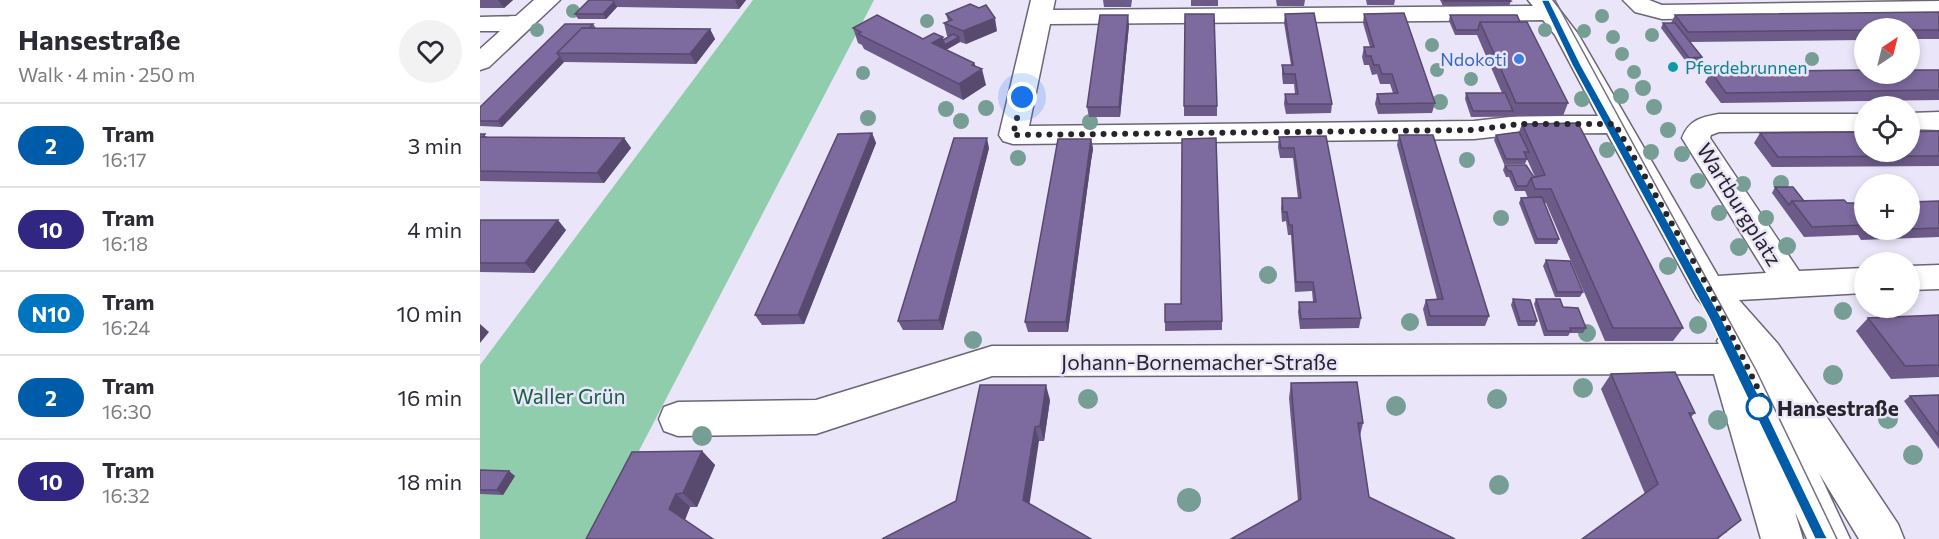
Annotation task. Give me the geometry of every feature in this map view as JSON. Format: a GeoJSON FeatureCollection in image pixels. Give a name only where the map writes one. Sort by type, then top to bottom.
{"type":"FeatureCollection","features":[{"type":"Feature","properties":{"kind":"street"},"geometry":{"type":"LineString","coordinates":[[480,62],[548,0]]}},
{"type":"Feature","properties":{"kind":"street"},"geometry":{"type":"LineString","coordinates":[[1635,0],[1643,7],[1664,16],[1939,8]]}},
{"type":"Feature","properties":{"kind":"street"},"geometry":{"type":"LineString","coordinates":[[1615,124],[1519,124],[1474,130],[1013,135],[1041,9],[1554,12],[1709,289],[1829,539]]}},
{"type":"Feature","properties":{"kind":"street"},"geometry":{"type":"LineString","coordinates":[[480,24],[523,23]]}},
{"type":"Feature","properties":{"kind":"street","name":"Wartburgplatz"},"geometry":{"type":"LineString","coordinates":[[1790,284],[1696,138],[1698,131],[1705,125],[1730,119],[1854,122]]}},
{"type":"Feature","properties":{"kind":"street"},"geometry":{"type":"LineString","coordinates":[[1920,121],[1939,121]]}},
{"type":"Feature","properties":{"kind":"street"},"geometry":{"type":"LineString","coordinates":[[1920,278],[1939,277]]}},
{"type":"Feature","properties":{"kind":"street"},"geometry":{"type":"LineString","coordinates":[[1709,289],[1854,281]]}},
{"type":"Feature","properties":{"kind":"street"},"geometry":{"type":"LineString","coordinates":[[1709,289],[1715,317],[1782,539]]}},
{"type":"Feature","properties":{"kind":"street"},"geometry":{"type":"LineString","coordinates":[[1709,289],[1765,354],[1883,539]]}},
{"type":"Feature","properties":{"kind":"street","name":"Johann-Bornemacher-Straße"},"geometry":{"type":"LineString","coordinates":[[678,419],[816,417],[992,361],[1729,359]]}},
{"type":"Feature","properties":{"kind":"green space","name":"Waller Grün"},"geometry":{"type":"Polygon","coordinates":[[[753,0],[874,0],[593,539],[480,539],[480,365],[753,0]]]}},
{"type":"Feature","properties":{"kind":"building"},"geometry":{"type":"Polygon","coordinates":[[[589,0],[612,0],[614,2],[603,14],[575,14],[589,0]]]}},
{"type":"Feature","properties":{"kind":"building"},"geometry":{"type":"Polygon","coordinates":[[[1510,0],[1511,1],[1444,1],[1510,0]]]}},
{"type":"Feature","properties":{"kind":"building"},"geometry":{"type":"Polygon","coordinates":[[[970,4],[979,8],[986,5],[995,18],[963,31],[944,23],[952,20],[946,14],[970,4]]]}},
{"type":"Feature","properties":{"kind":"building"},"geometry":{"type":"Polygon","coordinates":[[[1939,12],[1939,30],[1920,30],[1920,18],[1854,18],[1854,30],[1688,32],[1675,15],[1939,12]]]}},
{"type":"Feature","properties":{"kind":"building"},"geometry":{"type":"Polygon","coordinates":[[[1314,13],[1332,104],[1287,104],[1285,94],[1298,94],[1295,74],[1284,74],[1282,65],[1293,65],[1285,14],[1314,13]]]}},
{"type":"Feature","properties":{"kind":"building"},"geometry":{"type":"Polygon","coordinates":[[[1404,13],[1435,103],[1380,104],[1377,94],[1398,93],[1392,74],[1382,74],[1379,65],[1374,65],[1371,56],[1366,56],[1364,47],[1374,47],[1364,14],[1404,13]]]}},
{"type":"Feature","properties":{"kind":"building"},"geometry":{"type":"Polygon","coordinates":[[[1185,14],[1214,14],[1217,106],[1184,106],[1185,14]]]}},
{"type":"Feature","properties":{"kind":"building"},"geometry":{"type":"Polygon","coordinates":[[[877,15],[923,39],[934,33],[943,37],[932,43],[982,69],[959,84],[858,34],[861,32],[853,28],[877,15]]]}},
{"type":"Feature","properties":{"kind":"building"},"geometry":{"type":"Polygon","coordinates":[[[1100,15],[1128,15],[1119,107],[1087,107],[1100,15]]]}},
{"type":"Feature","properties":{"kind":"building"},"geometry":{"type":"Polygon","coordinates":[[[1450,15],[1517,15],[1520,22],[1480,22],[1478,30],[1456,30],[1450,15]]]}},
{"type":"Feature","properties":{"kind":"building"},"geometry":{"type":"Polygon","coordinates":[[[1480,22],[1527,22],[1568,103],[1516,103],[1480,22]]]}},
{"type":"Feature","properties":{"kind":"building"},"geometry":{"type":"Polygon","coordinates":[[[1663,23],[1675,23],[1702,57],[1689,58],[1663,23]]]}},
{"type":"Feature","properties":{"kind":"building"},"geometry":{"type":"Polygon","coordinates":[[[565,24],[593,24],[589,28],[582,28],[557,53],[560,57],[498,121],[480,121],[480,107],[565,24]]]}},
{"type":"Feature","properties":{"kind":"building"},"geometry":{"type":"Polygon","coordinates":[[[582,28],[710,29],[690,54],[557,53],[582,28]]]}},
{"type":"Feature","properties":{"kind":"building"},"geometry":{"type":"Polygon","coordinates":[[[953,34],[959,37],[945,45],[943,40],[953,34]]]}},
{"type":"Feature","properties":{"kind":"building"},"geometry":{"type":"Polygon","coordinates":[[[1854,70],[1854,84],[1920,84],[1920,70],[1939,70],[1939,90],[1726,93],[1711,72],[1854,70]]]}},
{"type":"Feature","properties":{"kind":"building"},"geometry":{"type":"Polygon","coordinates":[[[1466,93],[1505,93],[1513,111],[1473,111],[1466,93]]]}},
{"type":"Feature","properties":{"kind":"building"},"geometry":{"type":"Polygon","coordinates":[[[1578,123],[1683,328],[1613,328],[1551,189],[1535,189],[1531,178],[1545,175],[1522,124],[1578,123]]]}},
{"type":"Feature","properties":{"kind":"building"},"geometry":{"type":"Polygon","coordinates":[[[1939,131],[1939,156],[1920,156],[1920,132],[1939,131]]]}},
{"type":"Feature","properties":{"kind":"building"},"geometry":{"type":"Polygon","coordinates":[[[1519,132],[1529,152],[1524,152],[1527,159],[1506,159],[1496,135],[1519,132]]]}},
{"type":"Feature","properties":{"kind":"building"},"geometry":{"type":"Polygon","coordinates":[[[1854,132],[1854,157],[1778,157],[1760,133],[1854,132]]]}},
{"type":"Feature","properties":{"kind":"building"},"geometry":{"type":"Polygon","coordinates":[[[872,133],[798,315],[755,315],[838,134],[872,133]]]}},
{"type":"Feature","properties":{"kind":"building"},"geometry":{"type":"Polygon","coordinates":[[[1399,135],[1433,135],[1489,316],[1430,316],[1426,300],[1443,299],[1399,135]]]}},
{"type":"Feature","properties":{"kind":"building"},"geometry":{"type":"Polygon","coordinates":[[[1326,136],[1361,318],[1301,319],[1299,302],[1316,302],[1313,282],[1296,282],[1292,225],[1289,225],[1287,212],[1283,212],[1282,198],[1301,198],[1294,148],[1281,148],[1279,137],[1326,136]]]}},
{"type":"Feature","properties":{"kind":"building"},"geometry":{"type":"Polygon","coordinates":[[[480,137],[624,138],[597,173],[480,171],[480,137]]]}},
{"type":"Feature","properties":{"kind":"building"},"geometry":{"type":"Polygon","coordinates":[[[954,138],[987,138],[939,320],[898,321],[954,138]]]}},
{"type":"Feature","properties":{"kind":"building"},"geometry":{"type":"Polygon","coordinates":[[[1216,138],[1222,321],[1165,322],[1165,304],[1181,304],[1182,139],[1216,138]]]}},
{"type":"Feature","properties":{"kind":"building"},"geometry":{"type":"Polygon","coordinates":[[[1058,139],[1091,139],[1066,322],[1025,322],[1058,139]]]}},
{"type":"Feature","properties":{"kind":"building"},"geometry":{"type":"Polygon","coordinates":[[[1505,165],[1526,165],[1534,177],[1527,186],[1517,186],[1511,171],[1508,171],[1505,165]]]}},
{"type":"Feature","properties":{"kind":"building"},"geometry":{"type":"Polygon","coordinates":[[[1775,187],[1793,187],[1804,201],[1792,201],[1789,205],[1775,187]]]}},
{"type":"Feature","properties":{"kind":"building"},"geometry":{"type":"Polygon","coordinates":[[[1542,197],[1559,239],[1537,239],[1521,198],[1542,197]]]}},
{"type":"Feature","properties":{"kind":"building"},"geometry":{"type":"Polygon","coordinates":[[[1844,200],[1847,203],[1854,203],[1854,225],[1812,227],[1792,201],[1844,200]]]}},
{"type":"Feature","properties":{"kind":"building"},"geometry":{"type":"Polygon","coordinates":[[[1939,201],[1939,228],[1920,229],[1920,202],[1939,201]]]}},
{"type":"Feature","properties":{"kind":"building"},"geometry":{"type":"Polygon","coordinates":[[[480,220],[558,220],[525,263],[480,263],[480,220]]]}},
{"type":"Feature","properties":{"kind":"building"},"geometry":{"type":"Polygon","coordinates":[[[1546,260],[1570,261],[1583,292],[1557,292],[1546,260]]]}},
{"type":"Feature","properties":{"kind":"building"},"geometry":{"type":"Polygon","coordinates":[[[1513,299],[1530,300],[1537,321],[1520,321],[1513,299]]]}},
{"type":"Feature","properties":{"kind":"building"},"geometry":{"type":"Polygon","coordinates":[[[1536,299],[1560,299],[1563,307],[1578,308],[1586,328],[1570,328],[1571,331],[1547,331],[1536,299]]]}},
{"type":"Feature","properties":{"kind":"building"},"geometry":{"type":"Polygon","coordinates":[[[1939,315],[1939,365],[1905,366],[1868,318],[1920,318],[1920,316],[1939,315]]]}},
{"type":"Feature","properties":{"kind":"building"},"geometry":{"type":"Polygon","coordinates":[[[1675,372],[1695,413],[1689,413],[1741,520],[1716,539],[1582,539],[1658,484],[1611,374],[1675,372]]]}},
{"type":"Feature","properties":{"kind":"building"},"geometry":{"type":"Polygon","coordinates":[[[1357,382],[1363,423],[1358,423],[1369,497],[1455,539],[1231,539],[1301,499],[1291,383],[1357,382]]]}},
{"type":"Feature","properties":{"kind":"building"},"geometry":{"type":"Polygon","coordinates":[[[980,385],[1046,385],[1040,426],[1035,427],[1023,500],[1091,539],[882,539],[956,501],[980,385]]]}},
{"type":"Feature","properties":{"kind":"building"},"geometry":{"type":"Polygon","coordinates":[[[1939,395],[1939,436],[1910,396],[1939,395]]]}},
{"type":"Feature","properties":{"kind":"building"},"geometry":{"type":"Polygon","coordinates":[[[702,451],[683,493],[676,494],[669,509],[713,539],[586,539],[632,452],[702,451]]]}},
{"type":"Feature","properties":{"kind":"building"},"geometry":{"type":"Polygon","coordinates":[[[480,470],[509,471],[497,490],[480,490],[480,470]]]}},
{"type":"Feature","properties":{"kind":"tram line"},"geometry":{"type":"LineString","coordinates":[[1545,0],[1577,65],[1715,317],[1820,539]]}},
{"type":"Feature","properties":{"kind":"tram line","name":"2"},"geometry":{"type":"LineString","coordinates":[[1545,0],[1558,30],[1715,317],[1820,539]]}},
{"type":"Feature","properties":{"kind":"tram line"},"geometry":{"type":"LineString","coordinates":[[1555,0],[1756,370],[1837,539]]}},
{"type":"Feature","properties":{"kind":"place","name":"Ndokoti"},"geometry":{"type":"Point","coordinates":[1519,59]}},
{"type":"Feature","properties":{"kind":"place","name":"Pferdebrunnen"},"geometry":{"type":"Point","coordinates":[1673,67]}},
{"type":"Feature","properties":{"kind":"place","name":"Hansestraße"},"geometry":{"type":"Point","coordinates":[1759,407]}},
{"type":"Feature","properties":{"kind":"route"},"geometry":{"type":"LineString","coordinates":[[1022,97],[1013,135],[1474,130],[1519,124],[1615,124],[1709,289],[1767,407],[1759,407]]}}]}
